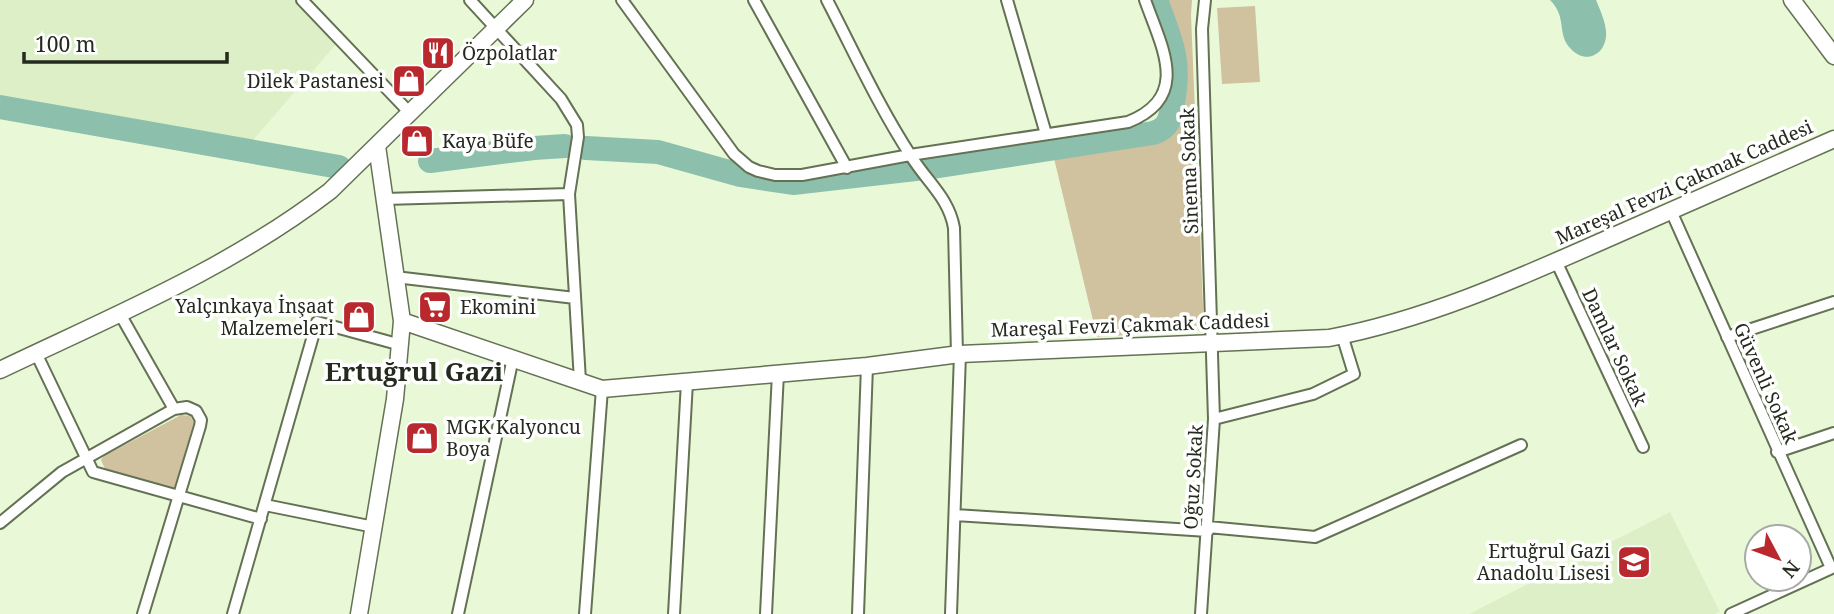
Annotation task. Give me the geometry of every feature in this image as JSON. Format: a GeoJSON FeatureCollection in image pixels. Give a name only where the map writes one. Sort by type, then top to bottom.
{"type":"FeatureCollection","features":[{"type":"Feature","properties":{"kind":"street"},"geometry":{"type":"LineString","coordinates":[[302,0],[410,113]]}},
{"type":"Feature","properties":{"kind":"street"},"geometry":{"type":"LineString","coordinates":[[470,0],[572,113],[577,125],[578,137],[569,194],[580,381]]}},
{"type":"Feature","properties":{"kind":"street"},"geometry":{"type":"LineString","coordinates":[[0,370],[220,264],[280,228],[330,191],[525,0]]}},
{"type":"Feature","properties":{"kind":"street"},"geometry":{"type":"LineString","coordinates":[[622,0],[734,154],[749,167],[775,175],[802,175],[910,155],[1128,122],[1146,114],[1160,100],[1167,85],[1167,65],[1145,0]]}},
{"type":"Feature","properties":{"kind":"street"},"geometry":{"type":"LineString","coordinates":[[754,0],[847,168]]}},
{"type":"Feature","properties":{"kind":"street"},"geometry":{"type":"LineString","coordinates":[[827,0],[910,155],[941,194],[952,214],[959,354],[951,614]]}},
{"type":"Feature","properties":{"kind":"street"},"geometry":{"type":"LineString","coordinates":[[1007,0],[1046,134]]}},
{"type":"Feature","properties":{"kind":"street","name":"Sinema Sokak"},"geometry":{"type":"LineString","coordinates":[[1205,0],[1202,29],[1212,341]]}},
{"type":"Feature","properties":{"kind":"street"},"geometry":{"type":"LineString","coordinates":[[1792,0],[1834,56]]}},
{"type":"Feature","properties":{"kind":"street","name":"Mareşal Fevzi Çakmak Caddesi"},"geometry":{"type":"LineString","coordinates":[[402,321],[602,389],[867,366],[959,354],[1342,335],[1454,304],[1834,139]]}},
{"type":"Feature","properties":{"kind":"street"},"geometry":{"type":"LineString","coordinates":[[359,614],[401,345],[402,321],[377,146]]}},
{"type":"Feature","properties":{"kind":"street"},"geometry":{"type":"LineString","coordinates":[[384,199],[569,194]]}},
{"type":"Feature","properties":{"kind":"street","name":"Güvenli Sokak"},"geometry":{"type":"LineString","coordinates":[[1671,211],[1777,452],[1832,567]]}},
{"type":"Feature","properties":{"kind":"street","name":"Damlar Sokak"},"geometry":{"type":"LineString","coordinates":[[1556,261],[1643,447]]}},
{"type":"Feature","properties":{"kind":"street"},"geometry":{"type":"LineString","coordinates":[[395,277],[575,298]]}},
{"type":"Feature","properties":{"kind":"street"},"geometry":{"type":"LineString","coordinates":[[1727,337],[1834,302]]}},
{"type":"Feature","properties":{"kind":"street"},"geometry":{"type":"LineString","coordinates":[[120,314],[174,409]]}},
{"type":"Feature","properties":{"kind":"street"},"geometry":{"type":"LineString","coordinates":[[233,614],[317,322],[401,345]]}},
{"type":"Feature","properties":{"kind":"street"},"geometry":{"type":"LineString","coordinates":[[1214,419],[1313,394],[1354,374],[1342,335]]}},
{"type":"Feature","properties":{"kind":"street","name":"Oğuz Sokak"},"geometry":{"type":"LineString","coordinates":[[1201,614],[1214,419],[1212,341]]}},
{"type":"Feature","properties":{"kind":"street"},"geometry":{"type":"LineString","coordinates":[[36,353],[86,459],[96,474],[261,519]]}},
{"type":"Feature","properties":{"kind":"street"},"geometry":{"type":"LineString","coordinates":[[458,614],[513,358]]}},
{"type":"Feature","properties":{"kind":"street"},"geometry":{"type":"LineString","coordinates":[[858,614],[867,366]]}},
{"type":"Feature","properties":{"kind":"street"},"geometry":{"type":"LineString","coordinates":[[766,614],[778,373]]}},
{"type":"Feature","properties":{"kind":"street"},"geometry":{"type":"LineString","coordinates":[[674,614],[687,382]]}},
{"type":"Feature","properties":{"kind":"street"},"geometry":{"type":"LineString","coordinates":[[585,614],[602,389]]}},
{"type":"Feature","properties":{"kind":"street"},"geometry":{"type":"LineString","coordinates":[[0,523],[62,472],[174,409],[192,408],[201,420],[143,614]]}},
{"type":"Feature","properties":{"kind":"street"},"geometry":{"type":"LineString","coordinates":[[1777,452],[1834,433]]}},
{"type":"Feature","properties":{"kind":"street"},"geometry":{"type":"LineString","coordinates":[[955,515],[1315,537],[1521,445]]}},
{"type":"Feature","properties":{"kind":"street"},"geometry":{"type":"LineString","coordinates":[[265,505],[374,527]]}},
{"type":"Feature","properties":{"kind":"street"},"geometry":{"type":"LineString","coordinates":[[1731,614],[1832,567]]}},
{"type":"Feature","properties":{"kind":"shaded area"},"geometry":{"type":"Polygon","coordinates":[[[0,0],[294,0],[337,43],[248,146],[0,104],[0,0]]]}},
{"type":"Feature","properties":{"kind":"shaded area"},"geometry":{"type":"Polygon","coordinates":[[[1156,0],[1192,0],[1204,330],[1097,337],[1052,150],[1153,133],[1161,131],[1170,121],[1177,83],[1177,64],[1156,0]]]}},
{"type":"Feature","properties":{"kind":"shaded area"},"geometry":{"type":"Polygon","coordinates":[[[1550,0],[1596,0],[1606,31],[1606,39],[1600,51],[1590,57],[1577,54],[1571,49],[1564,38],[1559,13],[1550,0]]]}},
{"type":"Feature","properties":{"kind":"shaded area"},"geometry":{"type":"Polygon","coordinates":[[[1255,6],[1260,82],[1222,84],[1217,8],[1255,6]]]}},
{"type":"Feature","properties":{"kind":"shaded area"},"geometry":{"type":"Polygon","coordinates":[[[181,415],[190,416],[194,422],[174,489],[105,469],[101,460],[104,456],[181,415]]]}},
{"type":"Feature","properties":{"kind":"shaded area","name":"Ertuğrul Gazi Anadolu Lisesi"},"geometry":{"type":"Polygon","coordinates":[[[1670,512],[1720,612],[1469,614],[1670,512]]]}},
{"type":"Feature","properties":{"kind":"waterway"},"geometry":{"type":"LineString","coordinates":[[586,148],[658,152],[740,175],[793,183],[933,167],[1153,133],[1166,126],[1170,118],[1176,74],[1173,50],[1156,0]]}},
{"type":"Feature","properties":{"kind":"waterway"},"geometry":{"type":"LineString","coordinates":[[0,107],[339,167]]}},
{"type":"Feature","properties":{"kind":"waterway"},"geometry":{"type":"LineString","coordinates":[[430,161],[565,146]]}},
{"type":"Feature","properties":{"kind":"place","name":"Özpolatlar"},"geometry":{"type":"Point","coordinates":[438,53]}},
{"type":"Feature","properties":{"kind":"place","name":"Dilek Pastanesi"},"geometry":{"type":"Point","coordinates":[409,81]}},
{"type":"Feature","properties":{"kind":"place","name":"Kaya Büfe"},"geometry":{"type":"Point","coordinates":[417,141]}},
{"type":"Feature","properties":{"kind":"place","name":"Ekomini"},"geometry":{"type":"Point","coordinates":[435,307]}},
{"type":"Feature","properties":{"kind":"place","name":"Yalçınkaya İnşaat Malzemeleri"},"geometry":{"type":"Point","coordinates":[359,317]}},
{"type":"Feature","properties":{"kind":"place","name":"MGK Kalyoncu Boya"},"geometry":{"type":"Point","coordinates":[422,438]}},
{"type":"Feature","properties":{"kind":"place","name":"Ertuğrul Gazi Anadolu Lisesi"},"geometry":{"type":"Point","coordinates":[1634,562]}},
{"type":"Feature","properties":{"kind":"district","name":"Ertuğrul Gazi"},"geometry":{"type":"Point","coordinates":[414,371]}}]}
